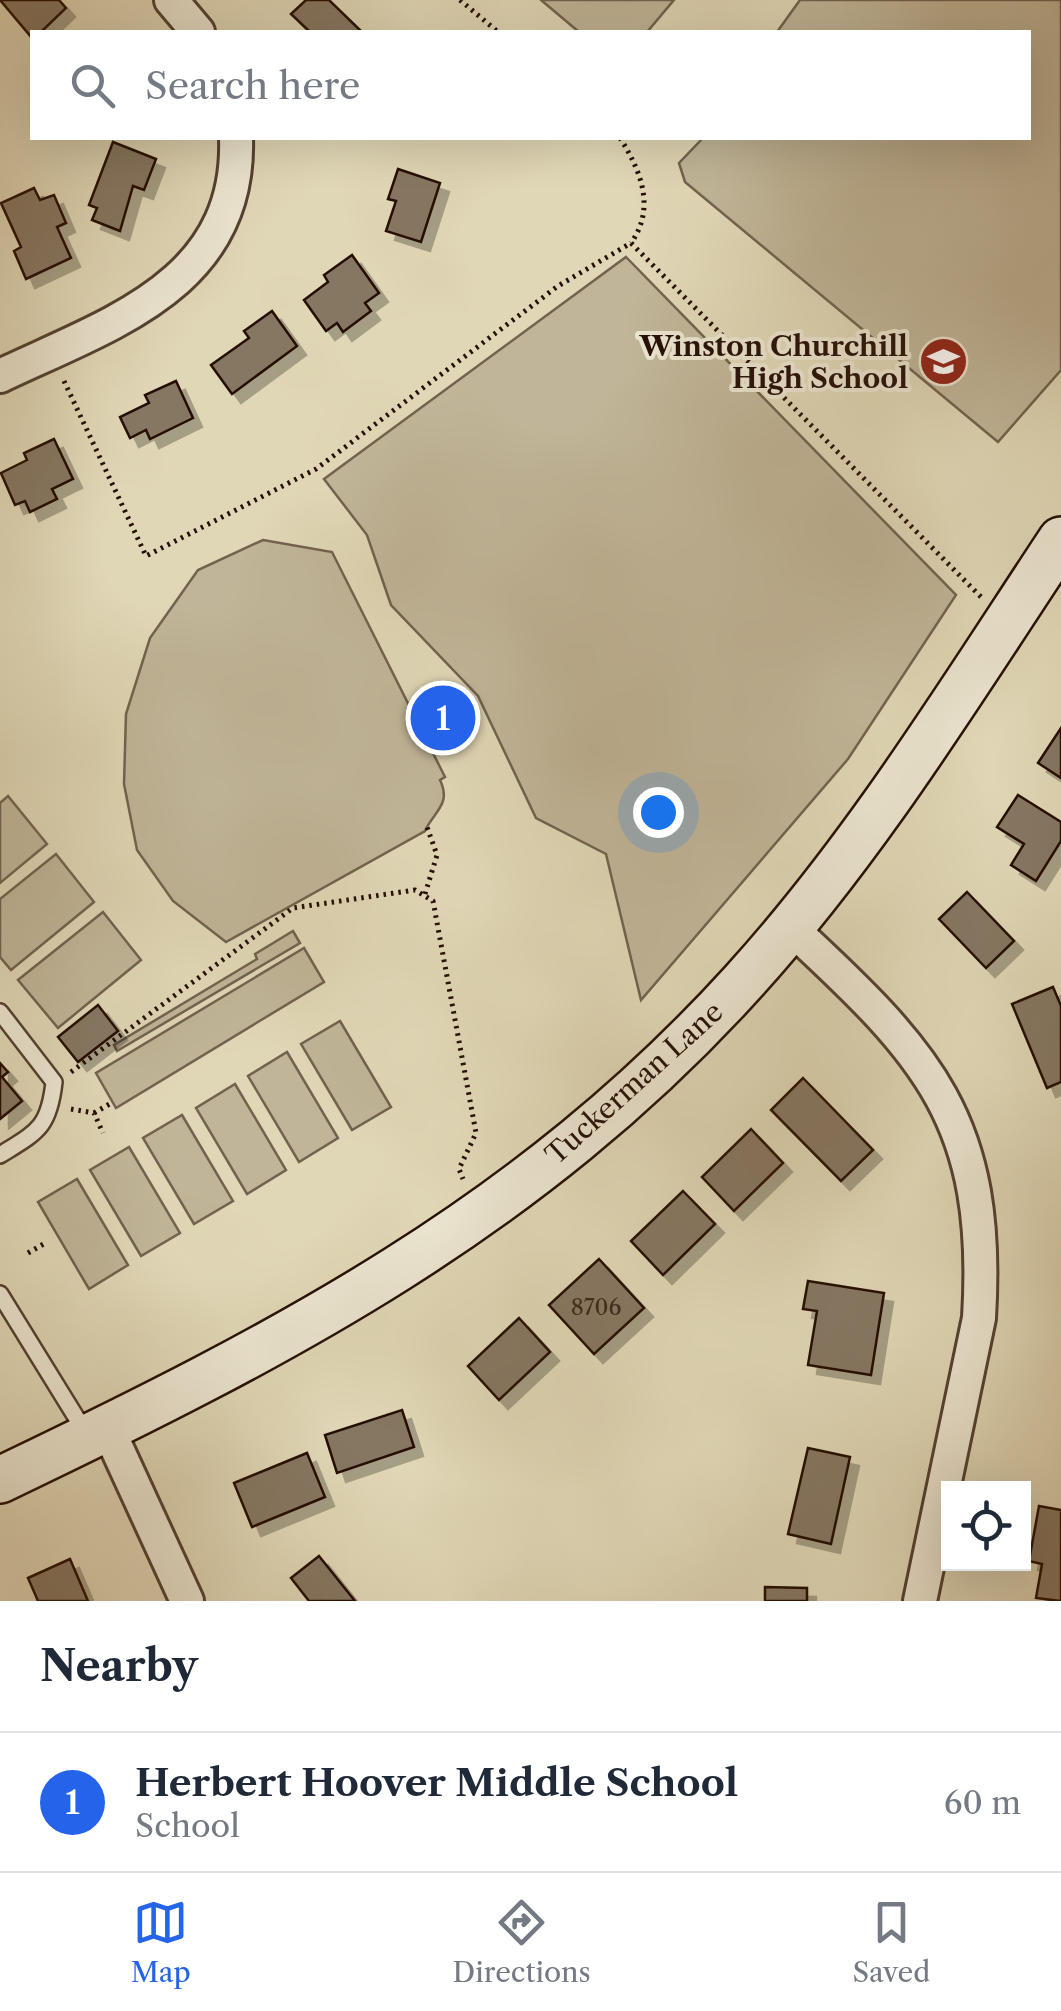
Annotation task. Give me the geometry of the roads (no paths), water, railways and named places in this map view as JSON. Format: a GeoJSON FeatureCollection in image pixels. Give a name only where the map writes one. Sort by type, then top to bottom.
{"type":"FeatureCollection","features":[{"type":"Feature","properties":{"kind":"main road","name":"Tuckerman Lane"},"geometry":{"type":"LineString","coordinates":[[0,1480],[247,1360],[346,1304],[482,1215],[610,1113],[740,985],[790,928],[908,770],[1061,540]]}},
{"type":"Feature","properties":{"kind":"street"},"geometry":{"type":"LineString","coordinates":[[171,0],[196,30]]}},
{"type":"Feature","properties":{"kind":"street"},"geometry":{"type":"LineString","coordinates":[[0,376],[148,306],[170,290],[195,262],[228,206],[236,140]]}},
{"type":"Feature","properties":{"kind":"street"},"geometry":{"type":"LineString","coordinates":[[790,928],[886,1016],[930,1074],[962,1140],[975,1184],[982,1274],[979,1318],[920,1601]]}},
{"type":"Feature","properties":{"kind":"street"},"geometry":{"type":"LineString","coordinates":[[98,1433],[187,1601]]}},
{"type":"Feature","properties":{"kind":"lane"},"geometry":{"type":"LineString","coordinates":[[0,1012],[54,1082],[52,1106],[41,1130],[0,1155]]}},
{"type":"Feature","properties":{"kind":"lane"},"geometry":{"type":"LineString","coordinates":[[0,1294],[98,1433]]}},
{"type":"Feature","properties":{"kind":"place","name":"Winston Churchill High School"},"geometry":{"type":"Point","coordinates":[943,362]}},
{"type":"Feature","properties":{"kind":"place","name":"Herbert Hoover Middle School"},"geometry":{"type":"Point","coordinates":[443,718]}}]}
